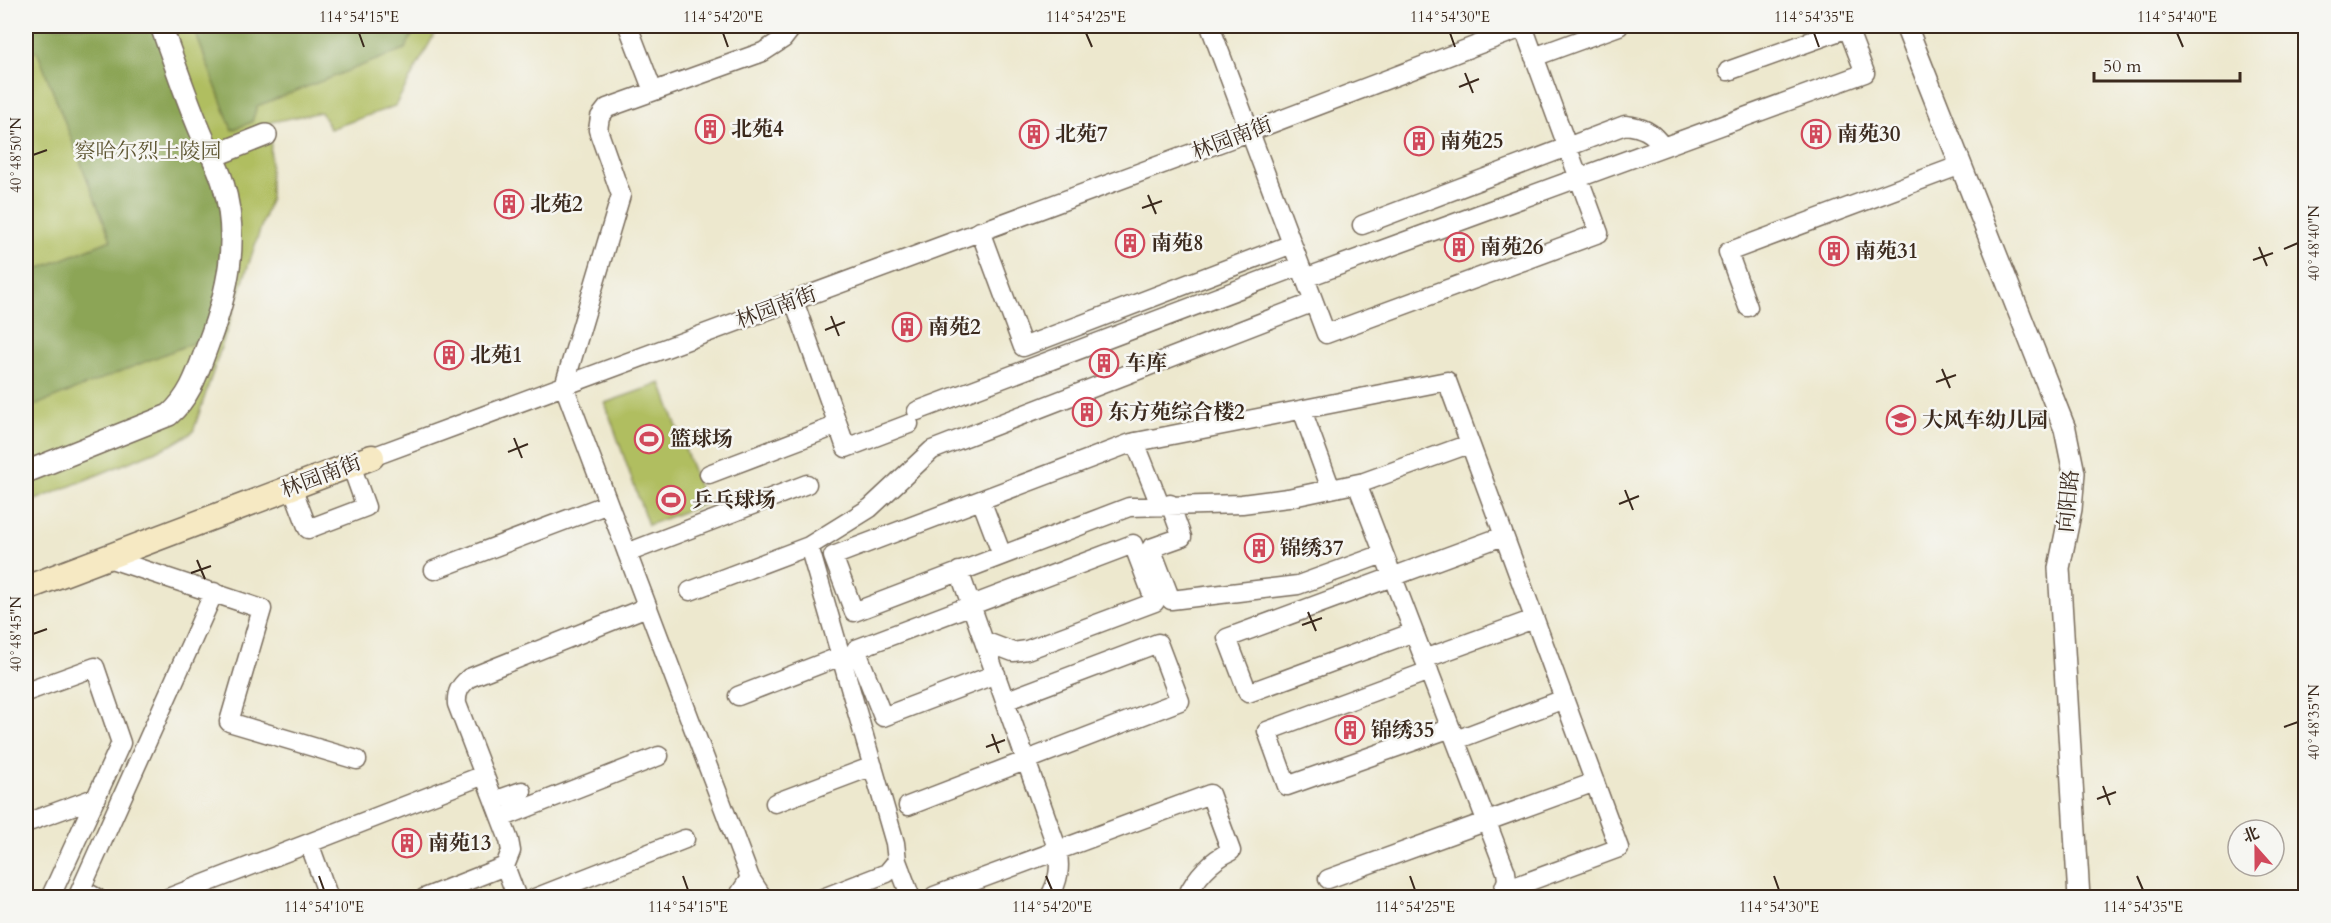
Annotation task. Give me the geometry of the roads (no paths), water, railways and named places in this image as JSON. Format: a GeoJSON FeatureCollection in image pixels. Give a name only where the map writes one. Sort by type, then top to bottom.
{"type":"FeatureCollection","features":[{"type":"Feature","properties":{"kind":"main road","name":"林园南街"},"geometry":{"type":"LineString","coordinates":[[26,588],[361,461]]}},
{"type":"Feature","properties":{"kind":"street"},"geometry":{"type":"LineString","coordinates":[[26,472],[169,415],[182,404],[193,385],[224,302],[230,271],[232,241],[229,208],[213,156],[201,134],[161,26]]}},
{"type":"Feature","properties":{"kind":"street"},"geometry":{"type":"LineString","coordinates":[[628,26],[653,92]]}},
{"type":"Feature","properties":{"kind":"street"},"geometry":{"type":"LineString","coordinates":[[763,897],[750,878],[564,386],[621,195],[598,130],[600,117],[607,108],[763,52],[783,39],[793,26]]}},
{"type":"Feature","properties":{"kind":"street"},"geometry":{"type":"LineString","coordinates":[[1210,26],[1326,334],[1599,233],[1524,26]]}},
{"type":"Feature","properties":{"kind":"street","name":"林园南街"},"geometry":{"type":"LineString","coordinates":[[361,461],[1249,132],[1524,26]]}},
{"type":"Feature","properties":{"kind":"street"},"geometry":{"type":"LineString","coordinates":[[1534,57],[1619,26]]}},
{"type":"Feature","properties":{"kind":"street","name":"向阳路"},"geometry":{"type":"LineString","coordinates":[[1906,26],[2066,429],[2074,473],[2071,509],[2059,568],[2079,897]]}},
{"type":"Feature","properties":{"kind":"street"},"geometry":{"type":"LineString","coordinates":[[794,301],[846,448],[913,417],[1302,272],[1864,73],[1848,27],[1728,71]]}},
{"type":"Feature","properties":{"kind":"street"},"geometry":{"type":"LineString","coordinates":[[1362,225],[1624,125],[1651,117]]}},
{"type":"Feature","properties":{"kind":"street"},"geometry":{"type":"LineString","coordinates":[[1624,125],[1640,127],[1648,131],[1655,135],[1662,146]]}},
{"type":"Feature","properties":{"kind":"street"},"geometry":{"type":"LineString","coordinates":[[213,156],[266,135]]}},
{"type":"Feature","properties":{"kind":"street"},"geometry":{"type":"LineString","coordinates":[[1748,307],[1728,252],[1961,165]]}},
{"type":"Feature","properties":{"kind":"street"},"geometry":{"type":"LineString","coordinates":[[980,231],[1023,347],[1292,244]]}},
{"type":"Feature","properties":{"kind":"street"},"geometry":{"type":"LineString","coordinates":[[690,591],[809,546],[870,508],[932,450],[1314,302]]}},
{"type":"Feature","properties":{"kind":"street"},"geometry":{"type":"LineString","coordinates":[[1469,444],[1357,484],[1264,502],[1129,507],[854,612],[832,556],[1136,442],[1446,381],[1619,848],[1502,894]]}},
{"type":"Feature","properties":{"kind":"street"},"geometry":{"type":"LineString","coordinates":[[1302,410],[1331,489]]}},
{"type":"Feature","properties":{"kind":"street"},"geometry":{"type":"LineString","coordinates":[[709,474],[838,425]]}},
{"type":"Feature","properties":{"kind":"street"},"geometry":{"type":"LineString","coordinates":[[1136,442],[1182,537],[1152,548],[1171,600],[1298,585],[1383,554]]}},
{"type":"Feature","properties":{"kind":"street"},"geometry":{"type":"LineString","coordinates":[[292,487],[308,529],[356,511],[366,507],[361,461]]}},
{"type":"Feature","properties":{"kind":"street"},"geometry":{"type":"LineString","coordinates":[[627,553],[807,484]]}},
{"type":"Feature","properties":{"kind":"street"},"geometry":{"type":"LineString","coordinates":[[1357,484],[1506,872],[1507,880],[1502,894]]}},
{"type":"Feature","properties":{"kind":"street"},"geometry":{"type":"LineString","coordinates":[[981,500],[1002,555]]}},
{"type":"Feature","properties":{"kind":"street"},"geometry":{"type":"LineString","coordinates":[[434,570],[608,504]]}},
{"type":"Feature","properties":{"kind":"street"},"geometry":{"type":"LineString","coordinates":[[1414,632],[1248,693],[1227,638],[1503,536]]}},
{"type":"Feature","properties":{"kind":"street"},"geometry":{"type":"LineString","coordinates":[[984,640],[1014,652],[1027,650],[1155,602],[1133,544],[856,649],[883,717],[996,674]]}},
{"type":"Feature","properties":{"kind":"street"},"geometry":{"type":"LineString","coordinates":[[809,546],[895,843],[897,861],[911,897]]}},
{"type":"Feature","properties":{"kind":"street"},"geometry":{"type":"LineString","coordinates":[[105,557],[261,609],[229,722],[357,760]]}},
{"type":"Feature","properties":{"kind":"street"},"geometry":{"type":"LineString","coordinates":[[959,571],[1058,851],[1061,863],[1059,878],[1049,897]]}},
{"type":"Feature","properties":{"kind":"street"},"geometry":{"type":"LineString","coordinates":[[84,895],[214,592]]}},
{"type":"Feature","properties":{"kind":"street"},"geometry":{"type":"LineString","coordinates":[[517,897],[505,866],[511,851],[457,704],[456,695],[461,685],[469,678],[647,607]]}},
{"type":"Feature","properties":{"kind":"street"},"geometry":{"type":"LineString","coordinates":[[1534,619],[1267,731],[1287,786],[1564,699]]}},
{"type":"Feature","properties":{"kind":"street"},"geometry":{"type":"LineString","coordinates":[[908,806],[1180,701],[1158,643],[1005,701]]}},
{"type":"Feature","properties":{"kind":"street"},"geometry":{"type":"LineString","coordinates":[[738,696],[841,656]]}},
{"type":"Feature","properties":{"kind":"street"},"geometry":{"type":"LineString","coordinates":[[26,692],[94,667],[121,742],[50,897]]}},
{"type":"Feature","properties":{"kind":"street"},"geometry":{"type":"LineString","coordinates":[[497,809],[659,756]]}},
{"type":"Feature","properties":{"kind":"street"},"geometry":{"type":"LineString","coordinates":[[776,803],[873,766]]}},
{"type":"Feature","properties":{"kind":"street"},"geometry":{"type":"LineString","coordinates":[[168,897],[484,775]]}},
{"type":"Feature","properties":{"kind":"street"},"geometry":{"type":"LineString","coordinates":[[1328,879],[1595,782]]}},
{"type":"Feature","properties":{"kind":"street"},"geometry":{"type":"LineString","coordinates":[[497,809],[522,791]]}},
{"type":"Feature","properties":{"kind":"street"},"geometry":{"type":"LineString","coordinates":[[934,896],[1210,794],[1231,851],[1216,858],[1186,897]]}},
{"type":"Feature","properties":{"kind":"street"},"geometry":{"type":"LineString","coordinates":[[26,823],[97,797]]}},
{"type":"Feature","properties":{"kind":"street"},"geometry":{"type":"LineString","coordinates":[[535,897],[685,839]]}},
{"type":"Feature","properties":{"kind":"street"},"geometry":{"type":"LineString","coordinates":[[309,843],[329,897]]}},
{"type":"Feature","properties":{"kind":"street"},"geometry":{"type":"LineString","coordinates":[[823,897],[887,873],[897,861]]}},
{"type":"Feature","properties":{"kind":"street"},"geometry":{"type":"LineString","coordinates":[[424,897],[505,866]]}},
{"type":"Feature","properties":{"kind":"street"},"geometry":{"type":"LineString","coordinates":[[737,897],[750,878]]}},
{"type":"Feature","properties":{"kind":"place","name":"北苑4"},"geometry":{"type":"Point","coordinates":[710,129]}},
{"type":"Feature","properties":{"kind":"place","name":"北苑7"},"geometry":{"type":"Point","coordinates":[1034,134]}},
{"type":"Feature","properties":{"kind":"place","name":"南苑30"},"geometry":{"type":"Point","coordinates":[1816,134]}},
{"type":"Feature","properties":{"kind":"place","name":"南苑25"},"geometry":{"type":"Point","coordinates":[1419,141]}},
{"type":"Feature","properties":{"kind":"place","name":"北苑2"},"geometry":{"type":"Point","coordinates":[509,204]}},
{"type":"Feature","properties":{"kind":"place","name":"南苑8"},"geometry":{"type":"Point","coordinates":[1130,243]}},
{"type":"Feature","properties":{"kind":"place","name":"南苑26"},"geometry":{"type":"Point","coordinates":[1459,247]}},
{"type":"Feature","properties":{"kind":"place","name":"南苑31"},"geometry":{"type":"Point","coordinates":[1834,251]}},
{"type":"Feature","properties":{"kind":"place","name":"南苑2"},"geometry":{"type":"Point","coordinates":[907,327]}},
{"type":"Feature","properties":{"kind":"place","name":"北苑1"},"geometry":{"type":"Point","coordinates":[449,355]}},
{"type":"Feature","properties":{"kind":"place","name":"车库"},"geometry":{"type":"Point","coordinates":[1104,363]}},
{"type":"Feature","properties":{"kind":"place","name":"东方苑综合楼2"},"geometry":{"type":"Point","coordinates":[1087,412]}},
{"type":"Feature","properties":{"kind":"place","name":"大风车幼儿园"},"geometry":{"type":"Point","coordinates":[1901,420]}},
{"type":"Feature","properties":{"kind":"place","name":"篮球场"},"geometry":{"type":"Point","coordinates":[649,439]}},
{"type":"Feature","properties":{"kind":"place","name":"乒乓球场"},"geometry":{"type":"Point","coordinates":[671,500]}},
{"type":"Feature","properties":{"kind":"place","name":"锦绣37"},"geometry":{"type":"Point","coordinates":[1259,548]}},
{"type":"Feature","properties":{"kind":"place","name":"锦绣35"},"geometry":{"type":"Point","coordinates":[1350,730]}},
{"type":"Feature","properties":{"kind":"place","name":"南苑13"},"geometry":{"type":"Point","coordinates":[407,843]}},
{"type":"Feature","properties":{"kind":"park label","name":"察哈尔烈士陵园"},"geometry":{"type":"Point","coordinates":[148,151]}}]}
